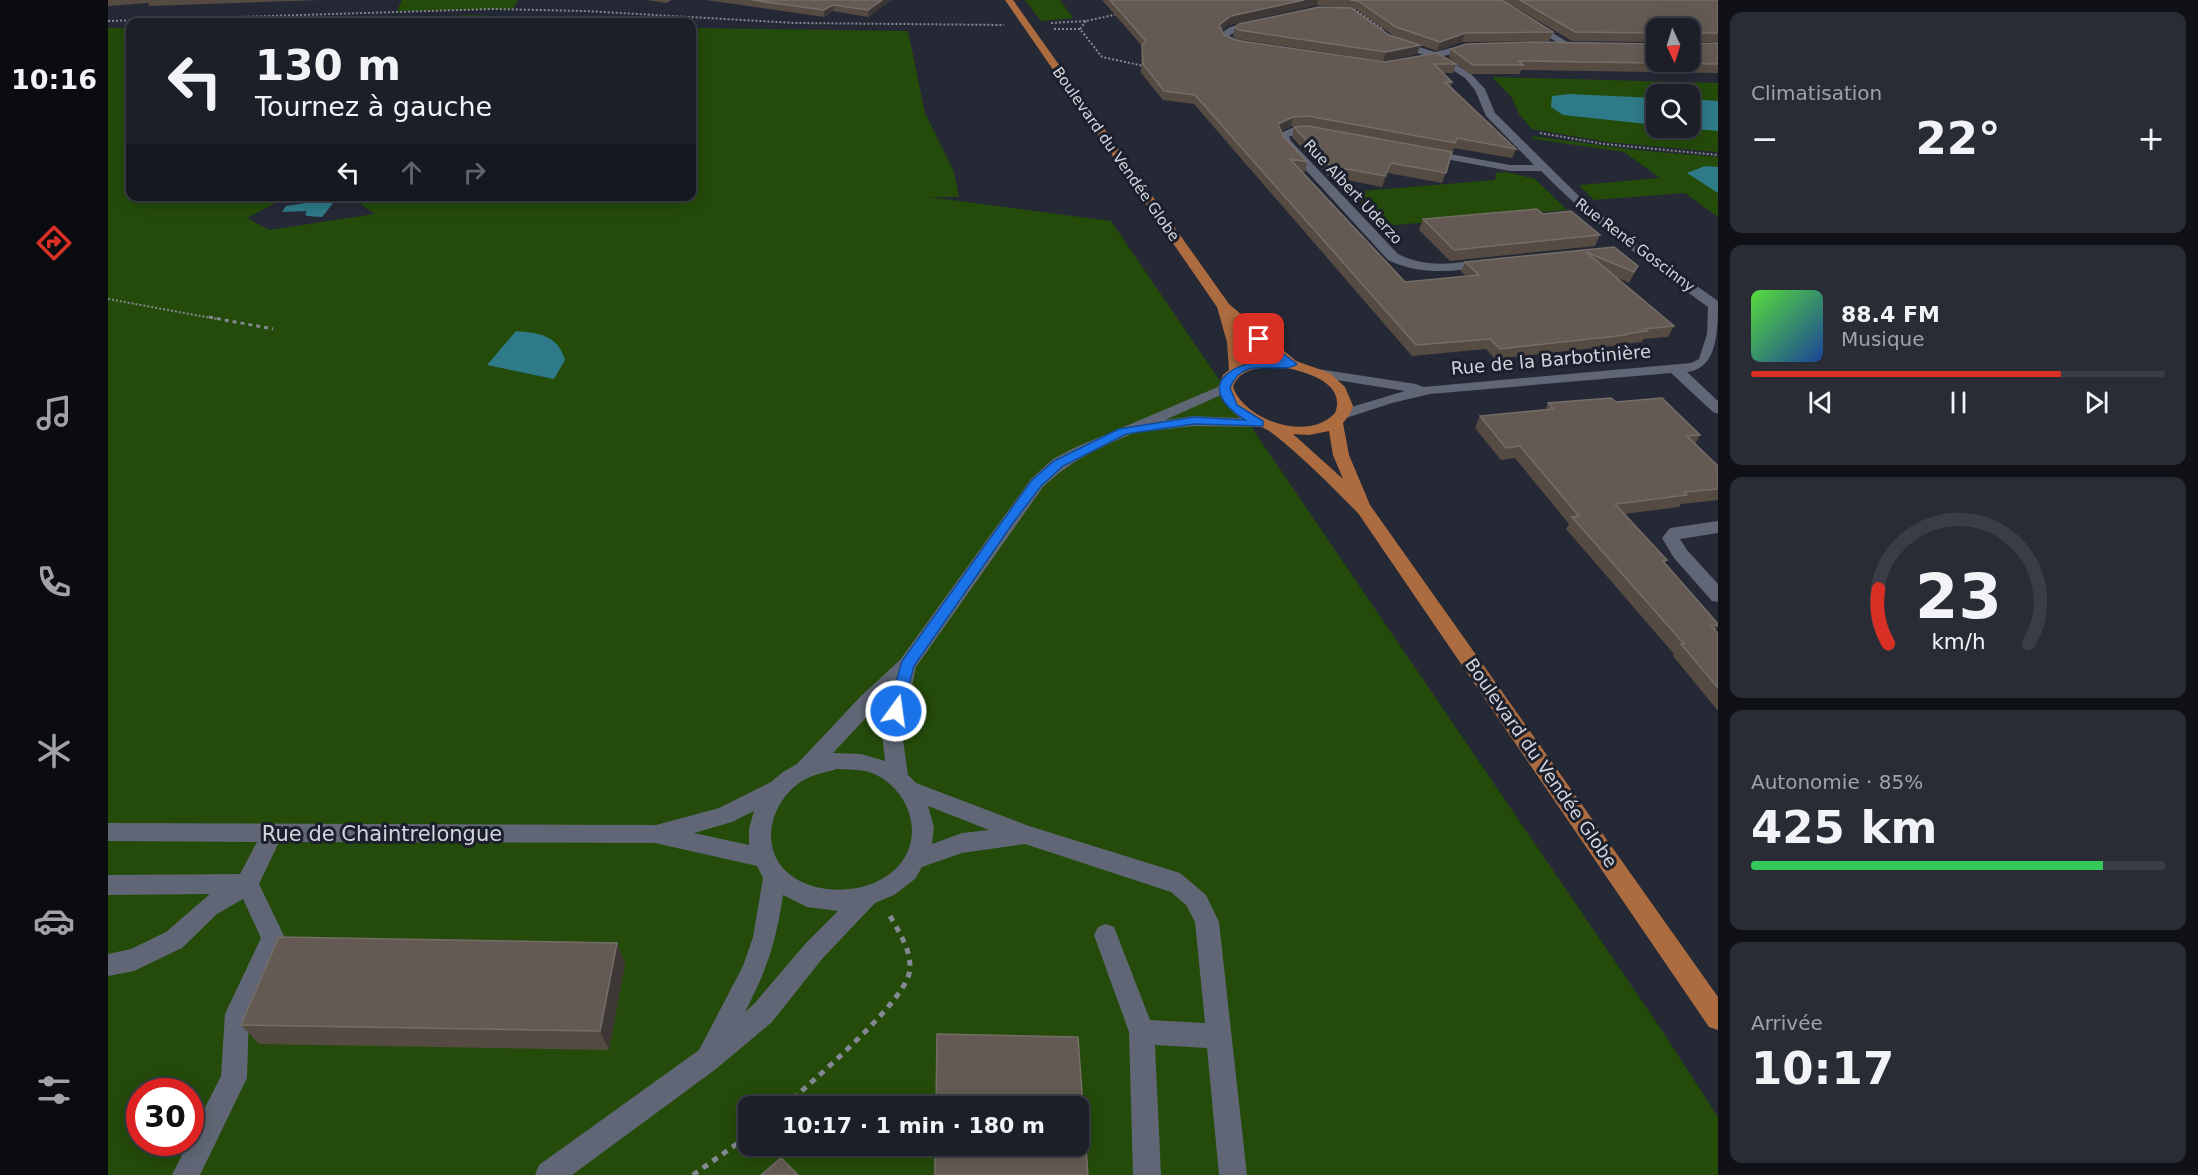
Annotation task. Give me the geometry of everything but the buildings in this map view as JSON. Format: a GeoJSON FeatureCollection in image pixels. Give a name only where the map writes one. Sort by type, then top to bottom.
{"type":"FeatureCollection","features":[{"type":"Feature","properties":{"kind":"main road","name":"Boulevard du Vendée Globe"},"geometry":{"type":"LineString","coordinates":[[1009,0],[1224,308],[1291,364],[1318,373],[1333,382],[1342,392],[1346,404],[1339,418],[1341,455],[1364,509]]}},
{"type":"Feature","properties":{"kind":"main road","name":"Boulevard du Vendée Globe"},"geometry":{"type":"LineString","coordinates":[[1224,308],[1234,342],[1236,371]]}},
{"type":"Feature","properties":{"kind":"main road"},"geometry":{"type":"LineString","coordinates":[[1291,364],[1260,363],[1236,371],[1228,378],[1225,388],[1233,407],[1259,424],[1277,429],[1300,431],[1320,429],[1339,418]]}},
{"type":"Feature","properties":{"kind":"main road","name":"Boulevard du Vendée Globe"},"geometry":{"type":"LineString","coordinates":[[1277,429],[1313,459],[1364,509],[1718,1018]]}},
{"type":"Feature","properties":{"kind":"street"},"geometry":{"type":"LineString","coordinates":[[1493,0],[1569,46]]}},
{"type":"Feature","properties":{"kind":"street"},"geometry":{"type":"LineString","coordinates":[[1256,47],[1234,43],[1227,40],[1224,35],[1233,30],[1264,22]]}},
{"type":"Feature","properties":{"kind":"street","name":"Rue René Goscinny"},"geometry":{"type":"LineString","coordinates":[[1390,40],[1437,56],[1468,76],[1480,89],[1490,114],[1627,248],[1716,305],[1717,317],[1705,362],[1694,367],[1675,369]]}},
{"type":"Feature","properties":{"kind":"street"},"geometry":{"type":"LineString","coordinates":[[1550,45],[1580,46]]}},
{"type":"Feature","properties":{"kind":"street"},"geometry":{"type":"LineString","coordinates":[[1410,60],[1437,56],[1457,48],[1484,46]]}},
{"type":"Feature","properties":{"kind":"street","name":"Rue Albert Uderzo"},"geometry":{"type":"LineString","coordinates":[[1328,135],[1306,131],[1292,131],[1283,134],[1286,142],[1393,256],[1407,265],[1430,269],[1498,262]]}},
{"type":"Feature","properties":{"kind":"street"},"geometry":{"type":"LineString","coordinates":[[1419,152],[1510,168],[1543,168]]}},
{"type":"Feature","properties":{"kind":"street"},"geometry":{"type":"LineString","coordinates":[[1675,369],[1718,409]]}},
{"type":"Feature","properties":{"kind":"street","name":"Rue de la Barbotinière"},"geometry":{"type":"LineString","coordinates":[[1339,418],[1388,399],[1430,390],[1675,369]]}},
{"type":"Feature","properties":{"kind":"street","name":"Rue de la Barbotinière"},"geometry":{"type":"LineString","coordinates":[[1318,373],[1430,390]]}},
{"type":"Feature","properties":{"kind":"street"},"geometry":{"type":"LineString","coordinates":[[707,1060],[754,970],[765,937],[768,866],[758,832],[764,810],[778,788],[805,769],[849,725],[868,701],[908,665],[1037,483],[1059,463],[1123,431],[1225,388]]}},
{"type":"Feature","properties":{"kind":"street"},"geometry":{"type":"LineString","coordinates":[[1123,431],[1194,421],[1259,424]]}},
{"type":"Feature","properties":{"kind":"street"},"geometry":{"type":"LineString","coordinates":[[1718,528],[1676,532],[1671,538],[1680,554],[1718,596]]}},
{"type":"Feature","properties":{"kind":"street"},"geometry":{"type":"LineString","coordinates":[[549,1175],[707,1060],[763,1013],[814,951],[872,896],[899,879],[915,860],[923,836],[921,811],[904,784],[892,733],[908,665]]}},
{"type":"Feature","properties":{"kind":"street"},"geometry":{"type":"LineString","coordinates":[[805,769],[837,761],[869,764],[904,784],[1026,835],[1172,880],[1191,892],[1202,905],[1207,922],[1233,1175]]}},
{"type":"Feature","properties":{"kind":"street","name":"Rue de Chaintrelongue"},"geometry":{"type":"LineString","coordinates":[[108,832],[656,834],[724,816],[778,788]]}},
{"type":"Feature","properties":{"kind":"street"},"geometry":{"type":"LineString","coordinates":[[108,965],[134,960],[174,940],[209,907],[247,884],[272,834]]}},
{"type":"Feature","properties":{"kind":"street","name":"Rue de Chaintrelongue"},"geometry":{"type":"LineString","coordinates":[[656,834],[768,866]]}},
{"type":"Feature","properties":{"kind":"street"},"geometry":{"type":"LineString","coordinates":[[915,860],[976,840],[1026,835]]}},
{"type":"Feature","properties":{"kind":"street"},"geometry":{"type":"LineString","coordinates":[[768,866],[793,891],[816,899],[841,902],[872,896]]}},
{"type":"Feature","properties":{"kind":"street"},"geometry":{"type":"LineString","coordinates":[[108,885],[247,884]]}},
{"type":"Feature","properties":{"kind":"street"},"geometry":{"type":"LineString","coordinates":[[186,1175],[234,1078],[237,1014],[273,938],[247,884]]}},
{"type":"Feature","properties":{"kind":"street"},"geometry":{"type":"LineString","coordinates":[[1106,935],[1142,1032],[1147,1175]]}},
{"type":"Feature","properties":{"kind":"street"},"geometry":{"type":"LineString","coordinates":[[1142,1032],[1219,1036]]}},
{"type":"Feature","properties":{"kind":"path"},"geometry":{"type":"LineString","coordinates":[[204,18],[492,9],[596,12],[795,23],[904,26],[1006,25]]}},
{"type":"Feature","properties":{"kind":"path"},"geometry":{"type":"LineString","coordinates":[[1046,24],[1086,21],[1119,14]]}},
{"type":"Feature","properties":{"kind":"path"},"geometry":{"type":"LineString","coordinates":[[108,21],[126,20]]}},
{"type":"Feature","properties":{"kind":"path"},"geometry":{"type":"LineString","coordinates":[[1086,21],[1080,30],[1102,57],[1146,67]]}},
{"type":"Feature","properties":{"kind":"path"},"geometry":{"type":"LineString","coordinates":[[1534,132],[1604,144],[1718,155]]}},
{"type":"Feature","properties":{"kind":"path"},"geometry":{"type":"LineString","coordinates":[[108,299],[273,329]]}},
{"type":"Feature","properties":{"kind":"path"},"geometry":{"type":"LineString","coordinates":[[795,1096],[890,1005],[909,975],[906,945],[872,896]]}},
{"type":"Feature","properties":{"kind":"path"},"geometry":{"type":"LineString","coordinates":[[693,1175],[738,1143]]}},
{"type":"Feature","properties":{"kind":"green space"},"geometry":{"type":"Polygon","coordinates":[[[402,0],[518,0],[513,9],[397,11],[402,0]]]}},
{"type":"Feature","properties":{"kind":"green space"},"geometry":{"type":"Polygon","coordinates":[[[1025,0],[1060,0],[1073,18],[1041,21],[1025,0]]]}},
{"type":"Feature","properties":{"kind":"green space"},"geometry":{"type":"Polygon","coordinates":[[[473,15],[527,18],[410,18],[473,15]]]}},
{"type":"Feature","properties":{"kind":"green space"},"geometry":{"type":"Polygon","coordinates":[[[108,28],[126,28],[126,201],[279,201],[247,218],[269,230],[375,214],[357,201],[696,201],[696,28],[908,31],[925,113],[954,172],[959,197],[928,197],[1111,221],[1661,1029],[1718,1117],[1718,1175],[108,1175],[108,28]]]}},
{"type":"Feature","properties":{"kind":"green space"},"geometry":{"type":"Polygon","coordinates":[[[1492,77],[1718,83],[1718,152],[1607,142],[1532,129],[1519,114],[1512,98],[1492,77]]]}},
{"type":"Feature","properties":{"kind":"green space"},"geometry":{"type":"Polygon","coordinates":[[[1532,136],[1636,150],[1718,157],[1718,217],[1685,193],[1594,200],[1579,185],[1660,178],[1624,152],[1534,139],[1532,136]]]}},
{"type":"Feature","properties":{"kind":"green space"},"geometry":{"type":"Polygon","coordinates":[[[1506,172],[1535,179],[1567,210],[1385,226],[1351,192],[1495,180],[1496,173],[1506,172]]]}},
{"type":"Feature","properties":{"kind":"water"},"geometry":{"type":"Polygon","coordinates":[[[1570,94],[1646,98],[1646,124],[1563,115],[1551,107],[1552,96],[1570,94]]]}},
{"type":"Feature","properties":{"kind":"water"},"geometry":{"type":"Polygon","coordinates":[[[1700,100],[1718,101],[1718,131],[1700,129],[1700,100]]]}},
{"type":"Feature","properties":{"kind":"water"},"geometry":{"type":"Polygon","coordinates":[[[1705,166],[1718,167],[1718,193],[1687,173],[1705,166]]]}},
{"type":"Feature","properties":{"kind":"water"},"geometry":{"type":"Polygon","coordinates":[[[312,202],[334,202],[322,217],[307,216],[305,214],[307,211],[282,212],[286,206],[312,202]]]}},
{"type":"Feature","properties":{"kind":"water"},"geometry":{"type":"Polygon","coordinates":[[[516,331],[540,334],[558,345],[565,360],[554,379],[487,365],[516,331]]]}},
{"type":"Feature","properties":{"kind":"route"},"geometry":{"type":"LineString","coordinates":[[896,711],[908,665],[1008,520],[1037,483],[1059,463],[1123,431],[1194,421],[1259,424],[1233,407],[1225,388],[1228,378],[1247,366],[1275,362],[1291,364],[1259,339]]}}]}
